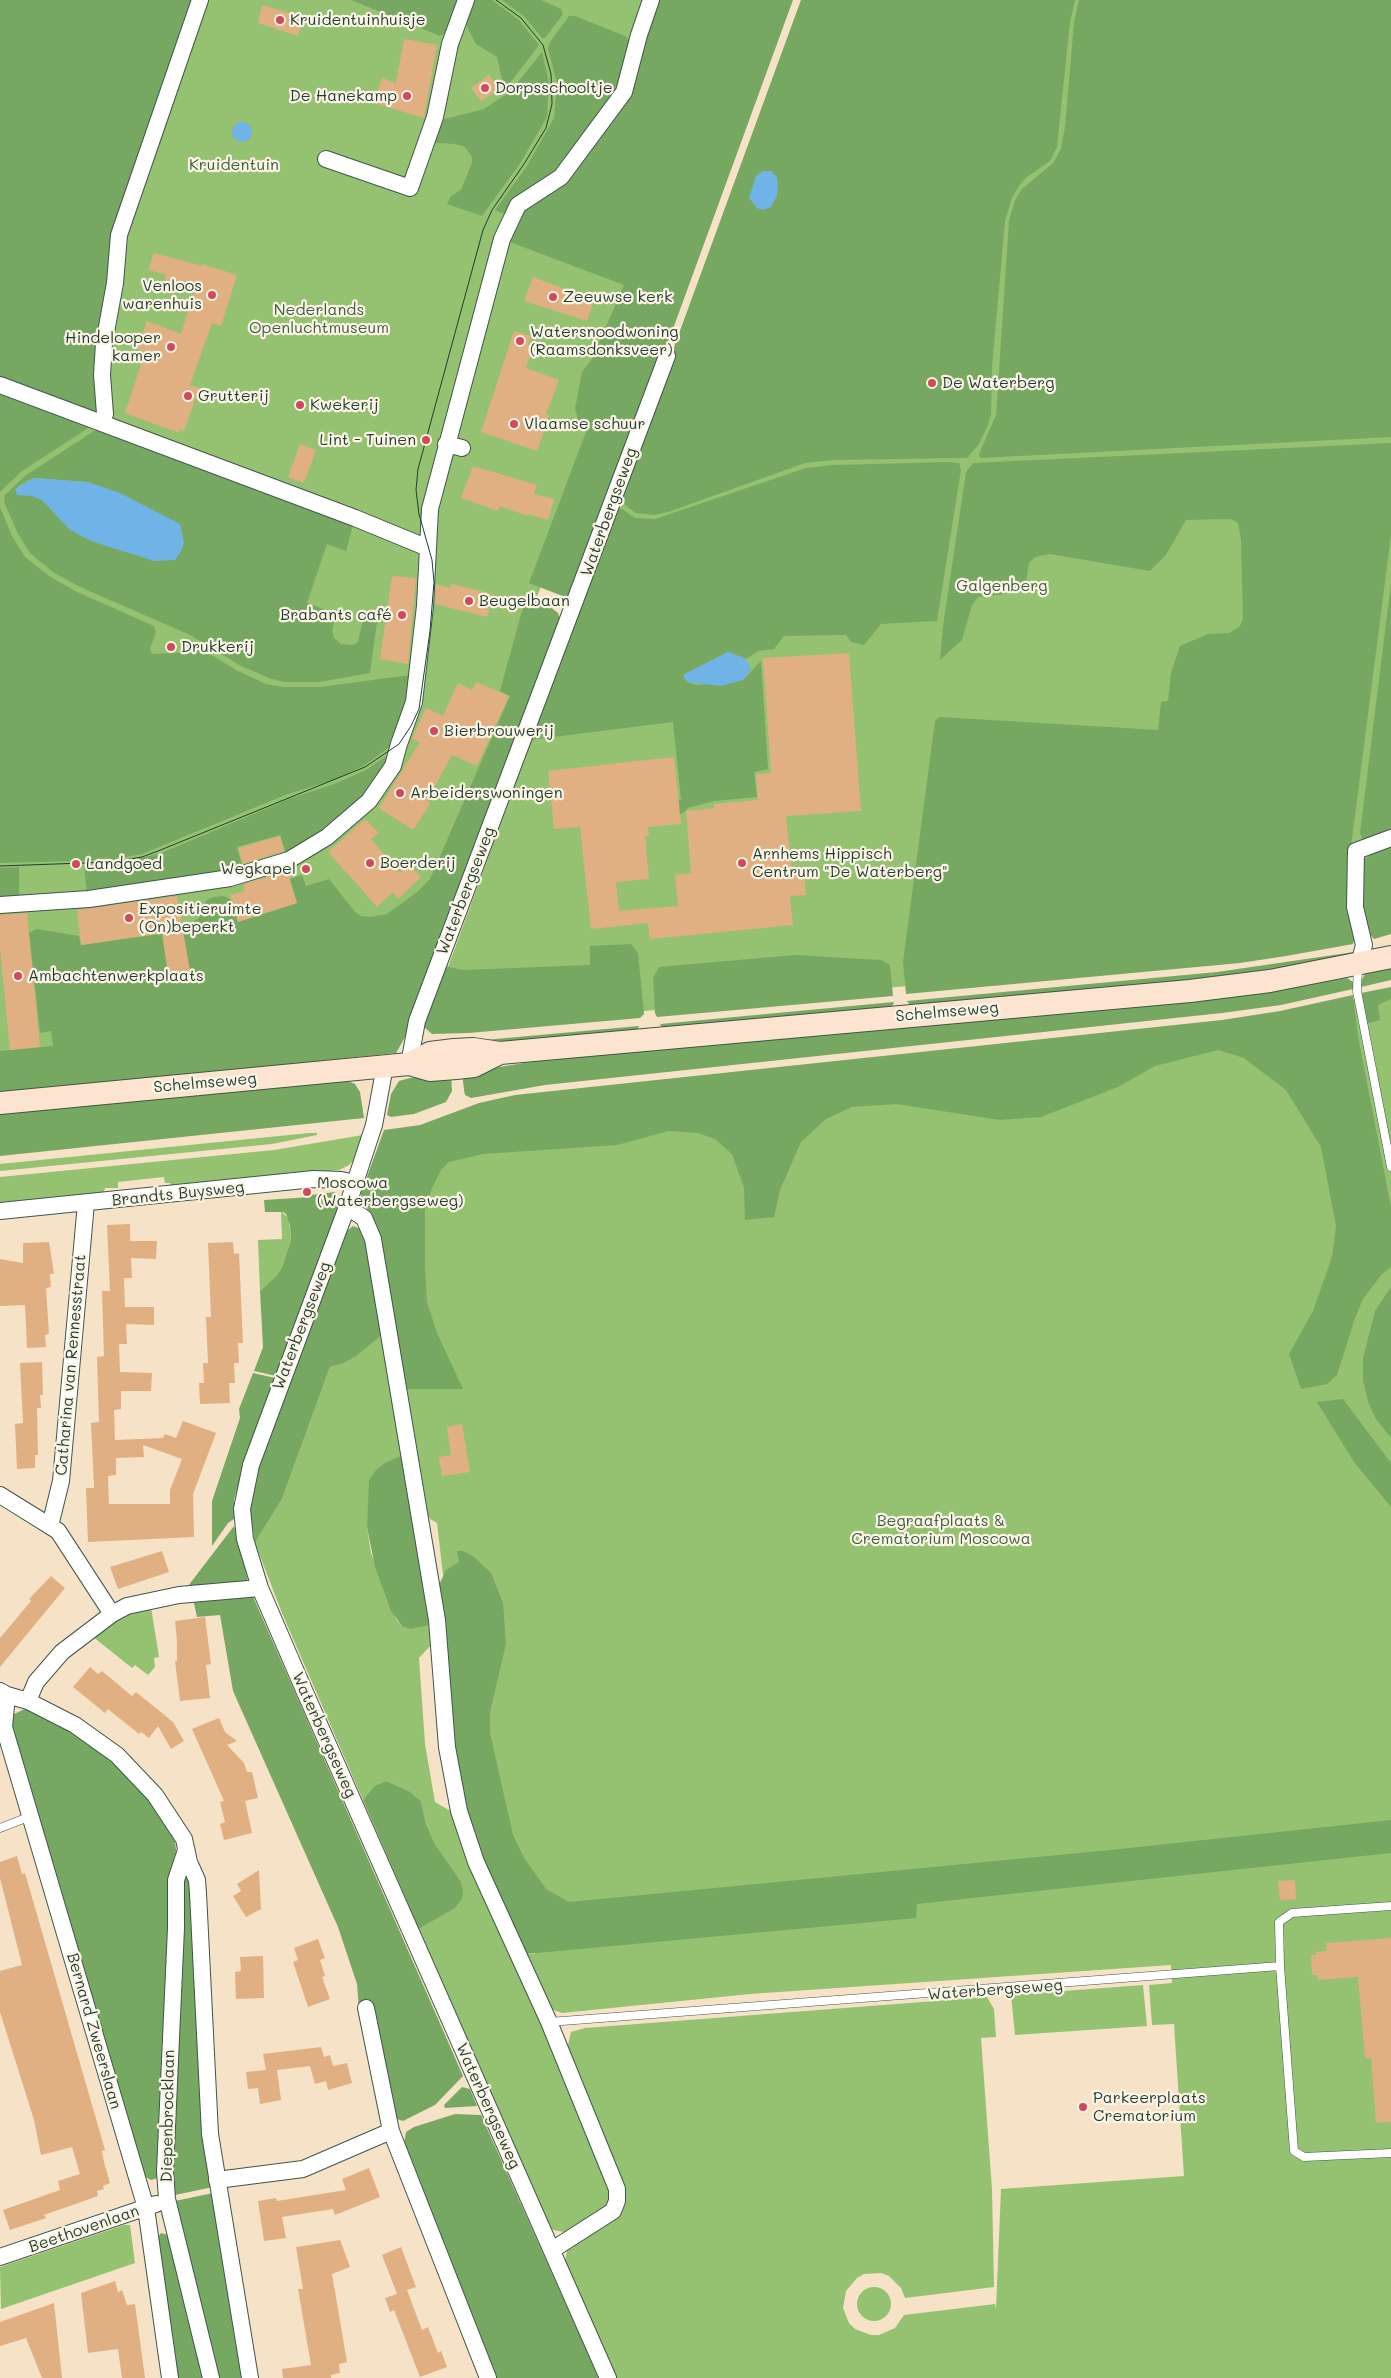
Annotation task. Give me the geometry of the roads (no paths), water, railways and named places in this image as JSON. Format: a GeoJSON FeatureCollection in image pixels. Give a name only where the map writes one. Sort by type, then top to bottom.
{"type":"FeatureCollection","features":[{"type":"Feature","properties":{"kind":"main road","name":"Schelmseweg"},"geometry":{"type":"LineString","coordinates":[[0,1103],[410,1064],[430,1070],[474,1066],[500,1053],[1190,991],[1270,981],[1391,957]]}},
{"type":"Feature","properties":{"kind":"street"},"geometry":{"type":"LineString","coordinates":[[101,423],[105,414],[102,375],[104,343],[115,283],[121,229],[200,0]]}},
{"type":"Feature","properties":{"kind":"street"},"geometry":{"type":"LineString","coordinates":[[326,159],[410,188],[435,116],[450,44],[466,0]]}},
{"type":"Feature","properties":{"kind":"street"},"geometry":{"type":"LineString","coordinates":[[0,905],[89,899],[230,878],[289,860],[327,837],[369,801],[393,766],[414,702],[425,606],[430,510],[446,444],[506,226],[518,205],[560,177],[624,92],[639,34],[651,0]]}},
{"type":"Feature","properties":{"kind":"street","name":"Waterbergseweg"},"geometry":{"type":"LineString","coordinates":[[410,1064],[417,1021],[668,356]]}},
{"type":"Feature","properties":{"kind":"street"},"geometry":{"type":"LineString","coordinates":[[0,385],[355,518],[428,548]]}},
{"type":"Feature","properties":{"kind":"street"},"geometry":{"type":"LineString","coordinates":[[446,444],[462,448]]}},
{"type":"Feature","properties":{"kind":"street"},"geometry":{"type":"LineString","coordinates":[[1359,964],[1364,945],[1355,907],[1356,851],[1391,838]]}},
{"type":"Feature","properties":{"kind":"street","name":"Waterbergseweg"},"geometry":{"type":"LineString","coordinates":[[385,1066],[374,1125],[347,1207],[262,1432],[247,1480],[242,1519],[247,1546],[260,1588],[608,2378]]}},
{"type":"Feature","properties":{"kind":"street","name":"Brandts Buysweg"},"geometry":{"type":"LineString","coordinates":[[0,1211],[314,1179],[341,1180],[355,1183]]}},
{"type":"Feature","properties":{"kind":"street","name":"Catharina van Rennesstraat"},"geometry":{"type":"LineString","coordinates":[[50,1526],[62,1482],[86,1203]]}},
{"type":"Feature","properties":{"kind":"street"},"geometry":{"type":"LineString","coordinates":[[347,1207],[364,1218],[373,1239],[425,1539],[440,1643],[447,1747],[459,1811],[469,1845],[483,1879],[549,2022],[615,2182],[618,2195],[613,2211],[552,2250]]}},
{"type":"Feature","properties":{"kind":"street"},"geometry":{"type":"LineString","coordinates":[[0,1495],[50,1526],[67,1544],[112,1614]]}},
{"type":"Feature","properties":{"kind":"street"},"geometry":{"type":"LineString","coordinates":[[28,1701],[36,1682],[62,1652],[112,1614],[127,1606],[179,1595],[260,1588]]}},
{"type":"Feature","properties":{"kind":"street"},"geometry":{"type":"LineString","coordinates":[[3,1693],[28,1701],[75,1725],[117,1755],[155,1795],[184,1839],[197,1880],[208,2110],[217,2180],[250,2378]]}},
{"type":"Feature","properties":{"kind":"street","name":"Bernard Zweerslaan"},"geometry":{"type":"LineString","coordinates":[[3,1693],[4,1727],[146,2208],[170,2378]]}},
{"type":"Feature","properties":{"kind":"street","name":"Diepenbrocklaan"},"geometry":{"type":"LineString","coordinates":[[186,1850],[176,1880],[176,1928],[165,2171],[167,2199],[211,2378]]}},
{"type":"Feature","properties":{"kind":"street"},"geometry":{"type":"LineString","coordinates":[[366,2008],[392,2131],[488,2378]]}},
{"type":"Feature","properties":{"kind":"street"},"geometry":{"type":"LineString","coordinates":[[217,2180],[303,2169],[392,2131]]}},
{"type":"Feature","properties":{"kind":"street","name":"Beethovenlaan"},"geometry":{"type":"LineString","coordinates":[[0,2257],[146,2208],[167,2199]]}},
{"type":"Feature","properties":{"kind":"lane"},"geometry":{"type":"LineString","coordinates":[[1359,964],[1357,991],[1391,1167]]}},
{"type":"Feature","properties":{"kind":"lane"},"geometry":{"type":"LineString","coordinates":[[0,1828],[31,1816]]}},
{"type":"Feature","properties":{"kind":"lane"},"geometry":{"type":"LineString","coordinates":[[1391,1906],[1292,1913],[1279,1922],[1280,1966],[1294,2151],[1304,2157],[1391,2153]]}},
{"type":"Feature","properties":{"kind":"lane","name":"Waterbergseweg"},"geometry":{"type":"LineString","coordinates":[[549,2022],[1280,1966]]}},
{"type":"Feature","properties":{"kind":"water"},"geometry":{"type":"Polygon","coordinates":[[[242,122],[249,125],[252,132],[249,139],[242,142],[235,139],[232,132],[235,125],[242,122]]]}},
{"type":"Feature","properties":{"kind":"water"},"geometry":{"type":"Polygon","coordinates":[[[763,171],[771,171],[777,177],[778,186],[777,196],[771,207],[763,210],[757,208],[749,198],[756,176],[763,171]]]}},
{"type":"Feature","properties":{"kind":"water"},"geometry":{"type":"Polygon","coordinates":[[[33,478],[88,482],[120,493],[180,524],[184,543],[180,553],[175,560],[154,561],[91,541],[70,530],[42,500],[32,496],[17,495],[15,489],[33,478]]]}},
{"type":"Feature","properties":{"kind":"water"},"geometry":{"type":"Polygon","coordinates":[[[728,652],[746,659],[751,669],[743,680],[721,686],[687,682],[683,675],[728,652]]]}},
{"type":"Feature","properties":{"kind":"tram line"},"geometry":{"type":"LineString","coordinates":[[0,866],[111,862],[142,857],[365,767],[399,744],[411,726],[419,709],[430,631],[434,582],[432,560],[419,514],[416,490],[418,469],[483,230],[492,210],[546,128],[552,104],[551,74],[543,45],[521,18],[496,0]]}},
{"type":"Feature","properties":{"kind":"place","name":"Kruidentuinhuisje"},"geometry":{"type":"Point","coordinates":[280,20]}},
{"type":"Feature","properties":{"kind":"place","name":"Dorpsschooltje"},"geometry":{"type":"Point","coordinates":[485,88]}},
{"type":"Feature","properties":{"kind":"place","name":"De Hanekamp"},"geometry":{"type":"Point","coordinates":[407,96]}},
{"type":"Feature","properties":{"kind":"place","name":"Venloos warenhuis"},"geometry":{"type":"Point","coordinates":[212,295]}},
{"type":"Feature","properties":{"kind":"place","name":"Zeeuwse kerk"},"geometry":{"type":"Point","coordinates":[553,297]}},
{"type":"Feature","properties":{"kind":"place","name":"Watersnoodwoning (Raamsdonksveer)"},"geometry":{"type":"Point","coordinates":[520,341]}},
{"type":"Feature","properties":{"kind":"place","name":"Hindelooper kamer"},"geometry":{"type":"Point","coordinates":[171,347]}},
{"type":"Feature","properties":{"kind":"place","name":"De Waterberg"},"geometry":{"type":"Point","coordinates":[932,383]}},
{"type":"Feature","properties":{"kind":"place","name":"Grutterij"},"geometry":{"type":"Point","coordinates":[188,396]}},
{"type":"Feature","properties":{"kind":"place","name":"Kwekerij"},"geometry":{"type":"Point","coordinates":[300,405]}},
{"type":"Feature","properties":{"kind":"place","name":"Vlaamse schuur"},"geometry":{"type":"Point","coordinates":[514,424]}},
{"type":"Feature","properties":{"kind":"place","name":"Lint - Tuinen"},"geometry":{"type":"Point","coordinates":[426,440]}},
{"type":"Feature","properties":{"kind":"place","name":"Beugelbaan"},"geometry":{"type":"Point","coordinates":[469,601]}},
{"type":"Feature","properties":{"kind":"place","name":"Brabants café"},"geometry":{"type":"Point","coordinates":[402,615]}},
{"type":"Feature","properties":{"kind":"place","name":"Drukkerij"},"geometry":{"type":"Point","coordinates":[171,647]}},
{"type":"Feature","properties":{"kind":"place","name":"Bierbrouwerij"},"geometry":{"type":"Point","coordinates":[434,731]}},
{"type":"Feature","properties":{"kind":"place","name":"Arbeiderswoningen"},"geometry":{"type":"Point","coordinates":[400,793]}},
{"type":"Feature","properties":{"kind":"place","name":"Boerderij"},"geometry":{"type":"Point","coordinates":[370,863]}},
{"type":"Feature","properties":{"kind":"place","name":"Arnhems Hippisch Centrum \"De Waterberg\""},"geometry":{"type":"Point","coordinates":[742,863]}},
{"type":"Feature","properties":{"kind":"place","name":"Landgoed"},"geometry":{"type":"Point","coordinates":[76,864]}},
{"type":"Feature","properties":{"kind":"place","name":"Wegkapel"},"geometry":{"type":"Point","coordinates":[306,869]}},
{"type":"Feature","properties":{"kind":"place","name":"Expositieruimte (On)beperkt"},"geometry":{"type":"Point","coordinates":[129,918]}},
{"type":"Feature","properties":{"kind":"place","name":"Ambachtenwerkplaats"},"geometry":{"type":"Point","coordinates":[18,976]}},
{"type":"Feature","properties":{"kind":"place","name":"Moscowa (Waterbergseweg)"},"geometry":{"type":"Point","coordinates":[307,1192]}},
{"type":"Feature","properties":{"kind":"place","name":"Parkeerplaats Crematorium"},"geometry":{"type":"Point","coordinates":[1083,2107]}},
{"type":"Feature","properties":{"kind":"park label","name":"Kruidentuin"},"geometry":{"type":"Point","coordinates":[234,165]}},
{"type":"Feature","properties":{"kind":"park label","name":"Nederlands Openluchtmuseum"},"geometry":{"type":"Point","coordinates":[319,319]}},
{"type":"Feature","properties":{"kind":"park label","name":"Galgenberg"},"geometry":{"type":"Point","coordinates":[1002,586]}},
{"type":"Feature","properties":{"kind":"park label","name":"Begraafplaats & Crematorium Moscowa"},"geometry":{"type":"Point","coordinates":[941,1530]}}]}
